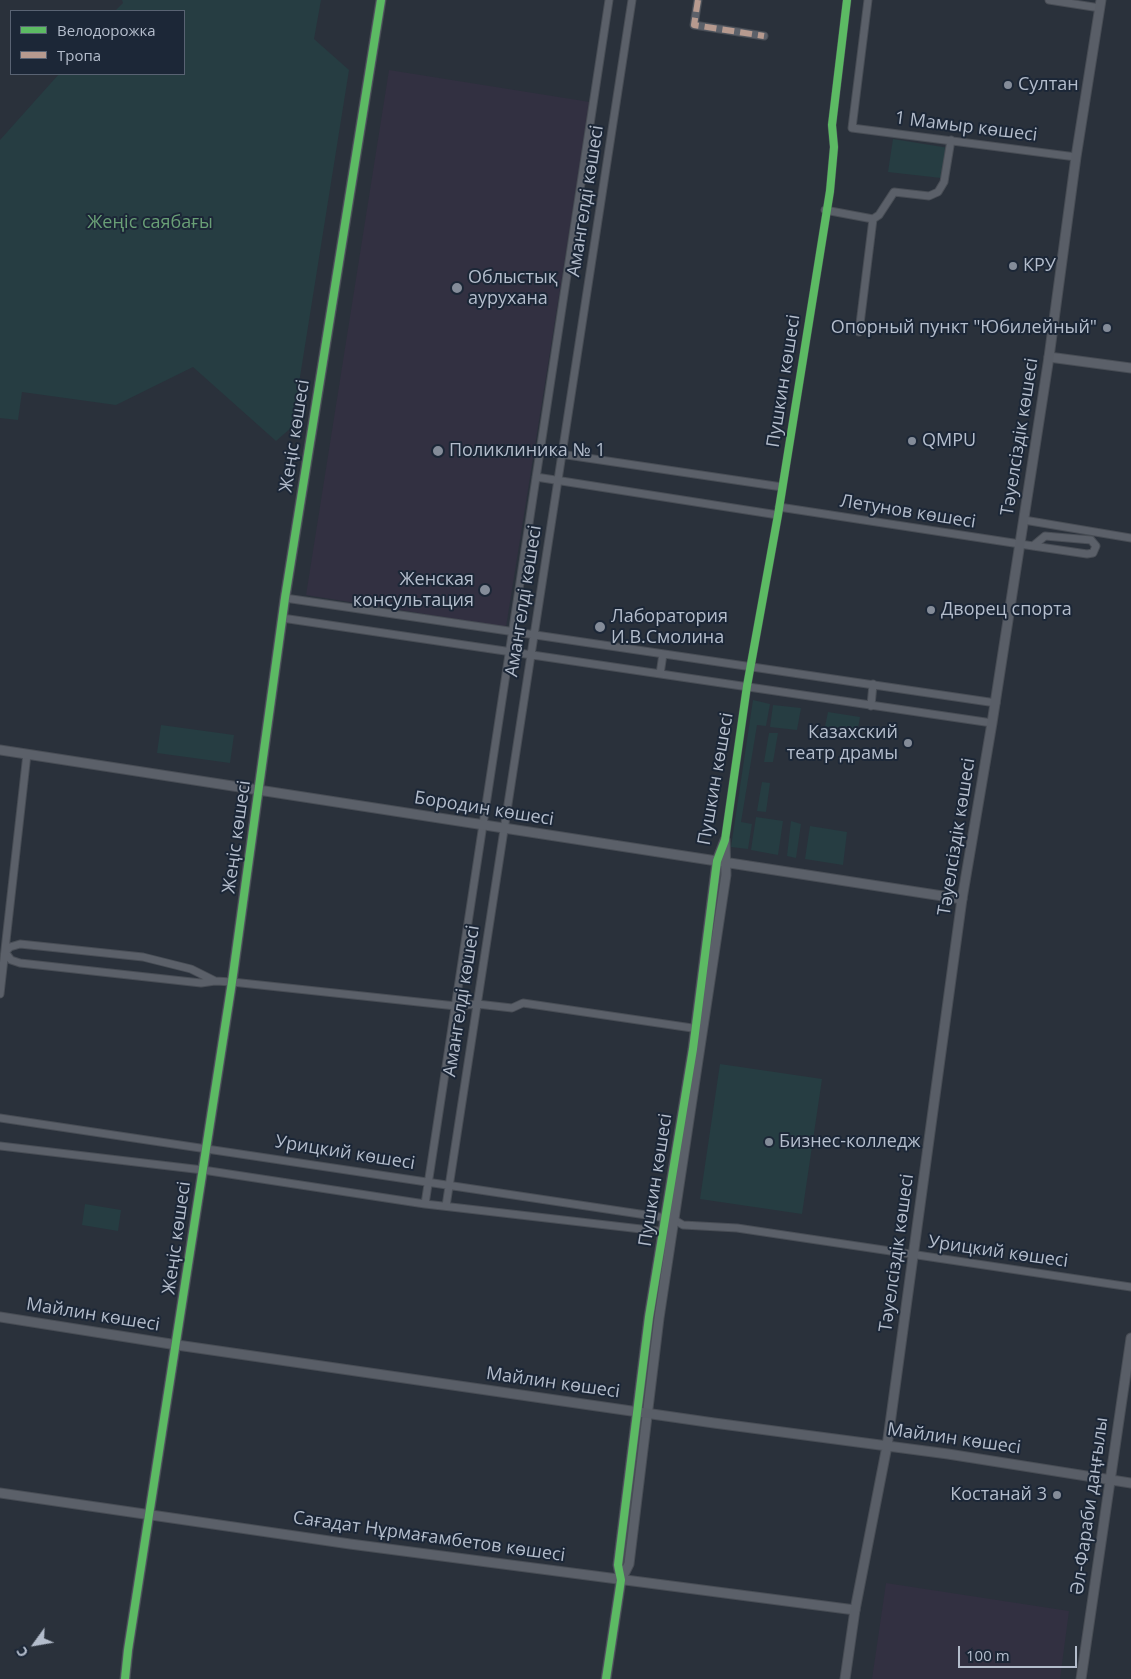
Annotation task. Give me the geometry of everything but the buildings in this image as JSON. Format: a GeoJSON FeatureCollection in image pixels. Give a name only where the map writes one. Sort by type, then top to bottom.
{"type":"FeatureCollection","features":[{"type":"Feature","properties":{"kind":"main road","name":"Тәуелсіздік көшесі"},"geometry":{"type":"LineString","coordinates":[[844,1679],[886,1446],[962,899],[996,703],[1049,357],[1076,156],[1101,4]]}},
{"type":"Feature","properties":{"kind":"main road","name":"Майлин көшесі"},"geometry":{"type":"LineString","coordinates":[[0,1317],[647,1414],[886,1446],[1131,1482]]}},
{"type":"Feature","properties":{"kind":"main road","name":"Әл-Фараби даңғылы"},"geometry":{"type":"LineString","coordinates":[[1081,1679],[1131,1338]]}},
{"type":"Feature","properties":{"kind":"street","name":"Жеңіс көшесі"},"geometry":{"type":"LineString","coordinates":[[126,1679],[128,1650],[151,1515],[232,982],[285,598],[381,0]]}},
{"type":"Feature","properties":{"kind":"street","name":"Амангелді көшесі"},"geometry":{"type":"LineString","coordinates":[[425,1204],[609,0]]}},
{"type":"Feature","properties":{"kind":"street","name":"Амангелді көшесі"},"geometry":{"type":"LineString","coordinates":[[446,1206],[632,0]]}},
{"type":"Feature","properties":{"kind":"street"},"geometry":{"type":"LineString","coordinates":[[698,0],[694,25],[764,36]]}},
{"type":"Feature","properties":{"kind":"street","name":"Пушкин көшесі"},"geometry":{"type":"LineString","coordinates":[[621,1580],[618,1565],[647,1414],[668,1218],[700,1029],[747,686],[778,515],[826,210],[834,147],[832,125],[847,0]]}},
{"type":"Feature","properties":{"kind":"street","name":"1 Мамыр көшесі"},"geometry":{"type":"LineString","coordinates":[[868,0],[852,128],[1076,156]]}},
{"type":"Feature","properties":{"kind":"street"},"geometry":{"type":"LineString","coordinates":[[1049,0],[1101,4]]}},
{"type":"Feature","properties":{"kind":"street"},"geometry":{"type":"LineString","coordinates":[[826,210],[872,219],[879,215],[894,192],[929,196],[938,192],[944,182],[951,140]]}},
{"type":"Feature","properties":{"kind":"street"},"geometry":{"type":"LineString","coordinates":[[859,332],[872,219]]}},
{"type":"Feature","properties":{"kind":"street"},"geometry":{"type":"LineString","coordinates":[[1049,357],[1131,368]]}},
{"type":"Feature","properties":{"kind":"street"},"geometry":{"type":"LineString","coordinates":[[540,451],[782,487]]}},
{"type":"Feature","properties":{"kind":"street"},"geometry":{"type":"LineString","coordinates":[[536,477],[778,515]]}},
{"type":"Feature","properties":{"kind":"street","name":"Летунов көшесі"},"geometry":{"type":"LineString","coordinates":[[779,507],[1033,546],[1087,554],[1093,553],[1096,546],[1091,540],[1045,536],[1033,546]]}},
{"type":"Feature","properties":{"kind":"street"},"geometry":{"type":"LineString","coordinates":[[1024,520],[1131,538]]}},
{"type":"Feature","properties":{"kind":"street"},"geometry":{"type":"LineString","coordinates":[[285,598],[996,703]]}},
{"type":"Feature","properties":{"kind":"street"},"geometry":{"type":"LineString","coordinates":[[282,618],[992,723]]}},
{"type":"Feature","properties":{"kind":"street"},"geometry":{"type":"LineString","coordinates":[[660,674],[663,654]]}},
{"type":"Feature","properties":{"kind":"street"},"geometry":{"type":"LineString","coordinates":[[871,706],[873,684]]}},
{"type":"Feature","properties":{"kind":"street","name":"Бородин көшесі"},"geometry":{"type":"LineString","coordinates":[[0,750],[962,899]]}},
{"type":"Feature","properties":{"kind":"street"},"geometry":{"type":"LineString","coordinates":[[0,994],[3,952],[26,754]]}},
{"type":"Feature","properties":{"kind":"street"},"geometry":{"type":"LineString","coordinates":[[3,952],[10,947],[20,944],[143,957],[191,969],[215,981]]}},
{"type":"Feature","properties":{"kind":"street"},"geometry":{"type":"LineString","coordinates":[[3,952],[11,960],[20,963],[201,984],[215,981],[232,982],[456,1006],[477,1004],[512,1008],[523,1003],[700,1029]]}},
{"type":"Feature","properties":{"kind":"street","name":"Урицкий көшесі"},"geometry":{"type":"LineString","coordinates":[[0,1118],[206,1147],[668,1218],[683,1225],[737,1228],[1131,1287]]}},
{"type":"Feature","properties":{"kind":"street"},"geometry":{"type":"LineString","coordinates":[[0,1146],[203,1170],[425,1204],[667,1232]]}},
{"type":"Feature","properties":{"kind":"street","name":"Урицкий көшесі"},"geometry":{"type":"LineString","coordinates":[[667,1232],[683,1225]]}},
{"type":"Feature","properties":{"kind":"street","name":"Пушкин көшесі"},"geometry":{"type":"LineString","coordinates":[[621,1580],[627,1569],[635,1469],[636,1412],[667,1232]]}},
{"type":"Feature","properties":{"kind":"street","name":"Сағадат Нұрмағамбетов көшесі"},"geometry":{"type":"LineString","coordinates":[[0,1493],[621,1580],[855,1610]]}},
{"type":"Feature","properties":{"kind":"street"},"geometry":{"type":"LineString","coordinates":[[606,1679],[621,1580]]}},
{"type":"Feature","properties":{"kind":"shaded area","name":"Облыстық аурухана"},"geometry":{"type":"Polygon","coordinates":[[[389,70],[590,102],[506,627],[306,595],[389,70]]]}},
{"type":"Feature","properties":{"kind":"shaded area"},"geometry":{"type":"Polygon","coordinates":[[[886,1583],[1069,1611],[1060,1679],[872,1679],[886,1583]]]}},
{"type":"Feature","properties":{"kind":"green space","name":"Жеңіс саябағы"},"geometry":{"type":"Polygon","coordinates":[[[122,0],[321,0],[314,39],[349,70],[292,427],[276,441],[193,367],[116,405],[22,392],[18,420],[0,418],[0,140],[58,75],[185,75],[185,10],[116,10],[123,3],[122,0]]]}},
{"type":"Feature","properties":{"kind":"green space"},"geometry":{"type":"Polygon","coordinates":[[[893,139],[949,148],[941,178],[888,172],[893,139]]]}},
{"type":"Feature","properties":{"kind":"green space"},"geometry":{"type":"Polygon","coordinates":[[[753,700],[770,704],[766,726],[757,725],[741,822],[752,824],[748,849],[731,847],[753,700]]]}},
{"type":"Feature","properties":{"kind":"green space"},"geometry":{"type":"Polygon","coordinates":[[[773,705],[801,708],[797,730],[770,727],[773,705]]]}},
{"type":"Feature","properties":{"kind":"green space"},"geometry":{"type":"Polygon","coordinates":[[[828,712],[860,717],[856,740],[823,736],[828,712]]]}},
{"type":"Feature","properties":{"kind":"green space"},"geometry":{"type":"Polygon","coordinates":[[[161,725],[234,735],[230,763],[157,753],[161,725]]]}},
{"type":"Feature","properties":{"kind":"green space"},"geometry":{"type":"Polygon","coordinates":[[[769,733],[778,733],[773,762],[764,762],[769,733]]]}},
{"type":"Feature","properties":{"kind":"green space"},"geometry":{"type":"Polygon","coordinates":[[[762,782],[770,783],[766,812],[757,811],[762,782]]]}},
{"type":"Feature","properties":{"kind":"green space"},"geometry":{"type":"Polygon","coordinates":[[[756,817],[783,821],[778,855],[751,850],[756,817]]]}},
{"type":"Feature","properties":{"kind":"green space"},"geometry":{"type":"Polygon","coordinates":[[[791,821],[801,824],[796,858],[787,856],[791,821]]]}},
{"type":"Feature","properties":{"kind":"green space"},"geometry":{"type":"Polygon","coordinates":[[[810,826],[847,832],[843,865],[805,859],[810,826]]]}},
{"type":"Feature","properties":{"kind":"green space"},"geometry":{"type":"Polygon","coordinates":[[[720,1064],[822,1079],[802,1214],[700,1199],[720,1064]]]}},
{"type":"Feature","properties":{"kind":"green space"},"geometry":{"type":"Polygon","coordinates":[[[85,1204],[121,1210],[118,1231],[82,1225],[85,1204]]]}},
{"type":"Feature","properties":{"kind":"marked path"},"geometry":{"type":"LineString","coordinates":[[698,0],[694,25],[764,36]]}},
{"type":"Feature","properties":{"kind":"cycle path"},"geometry":{"type":"LineString","coordinates":[[125,1679],[232,982],[285,598],[381,0]]}},
{"type":"Feature","properties":{"kind":"cycle path"},"geometry":{"type":"LineString","coordinates":[[606,1679],[621,1580],[618,1565],[649,1317],[693,1049],[717,861],[725,840],[747,686],[778,515],[830,191],[834,147],[832,125],[847,0]]}},
{"type":"Feature","properties":{"kind":"place","name":"Султан"},"geometry":{"type":"Point","coordinates":[1008,85]}},
{"type":"Feature","properties":{"kind":"place","name":"КРУ"},"geometry":{"type":"Point","coordinates":[1013,266]}},
{"type":"Feature","properties":{"kind":"place","name":"Облыстық аурухана"},"geometry":{"type":"Point","coordinates":[457,288]}},
{"type":"Feature","properties":{"kind":"place","name":"Опорный пункт \"Юбилейный\""},"geometry":{"type":"Point","coordinates":[1107,328]}},
{"type":"Feature","properties":{"kind":"place","name":"QMPU"},"geometry":{"type":"Point","coordinates":[912,441]}},
{"type":"Feature","properties":{"kind":"place","name":"Поликлиника № 1"},"geometry":{"type":"Point","coordinates":[438,451]}},
{"type":"Feature","properties":{"kind":"place","name":"Женская консультация"},"geometry":{"type":"Point","coordinates":[485,590]}},
{"type":"Feature","properties":{"kind":"place","name":"Дворец спорта"},"geometry":{"type":"Point","coordinates":[931,610]}},
{"type":"Feature","properties":{"kind":"place","name":"Лаборатория И.В.Смолина"},"geometry":{"type":"Point","coordinates":[600,627]}},
{"type":"Feature","properties":{"kind":"place","name":"Казахский театр драмы"},"geometry":{"type":"Point","coordinates":[908,743]}},
{"type":"Feature","properties":{"kind":"place","name":"Бизнес-колледж"},"geometry":{"type":"Point","coordinates":[769,1142]}},
{"type":"Feature","properties":{"kind":"place","name":"Костанай 3"},"geometry":{"type":"Point","coordinates":[1057,1495]}}]}
